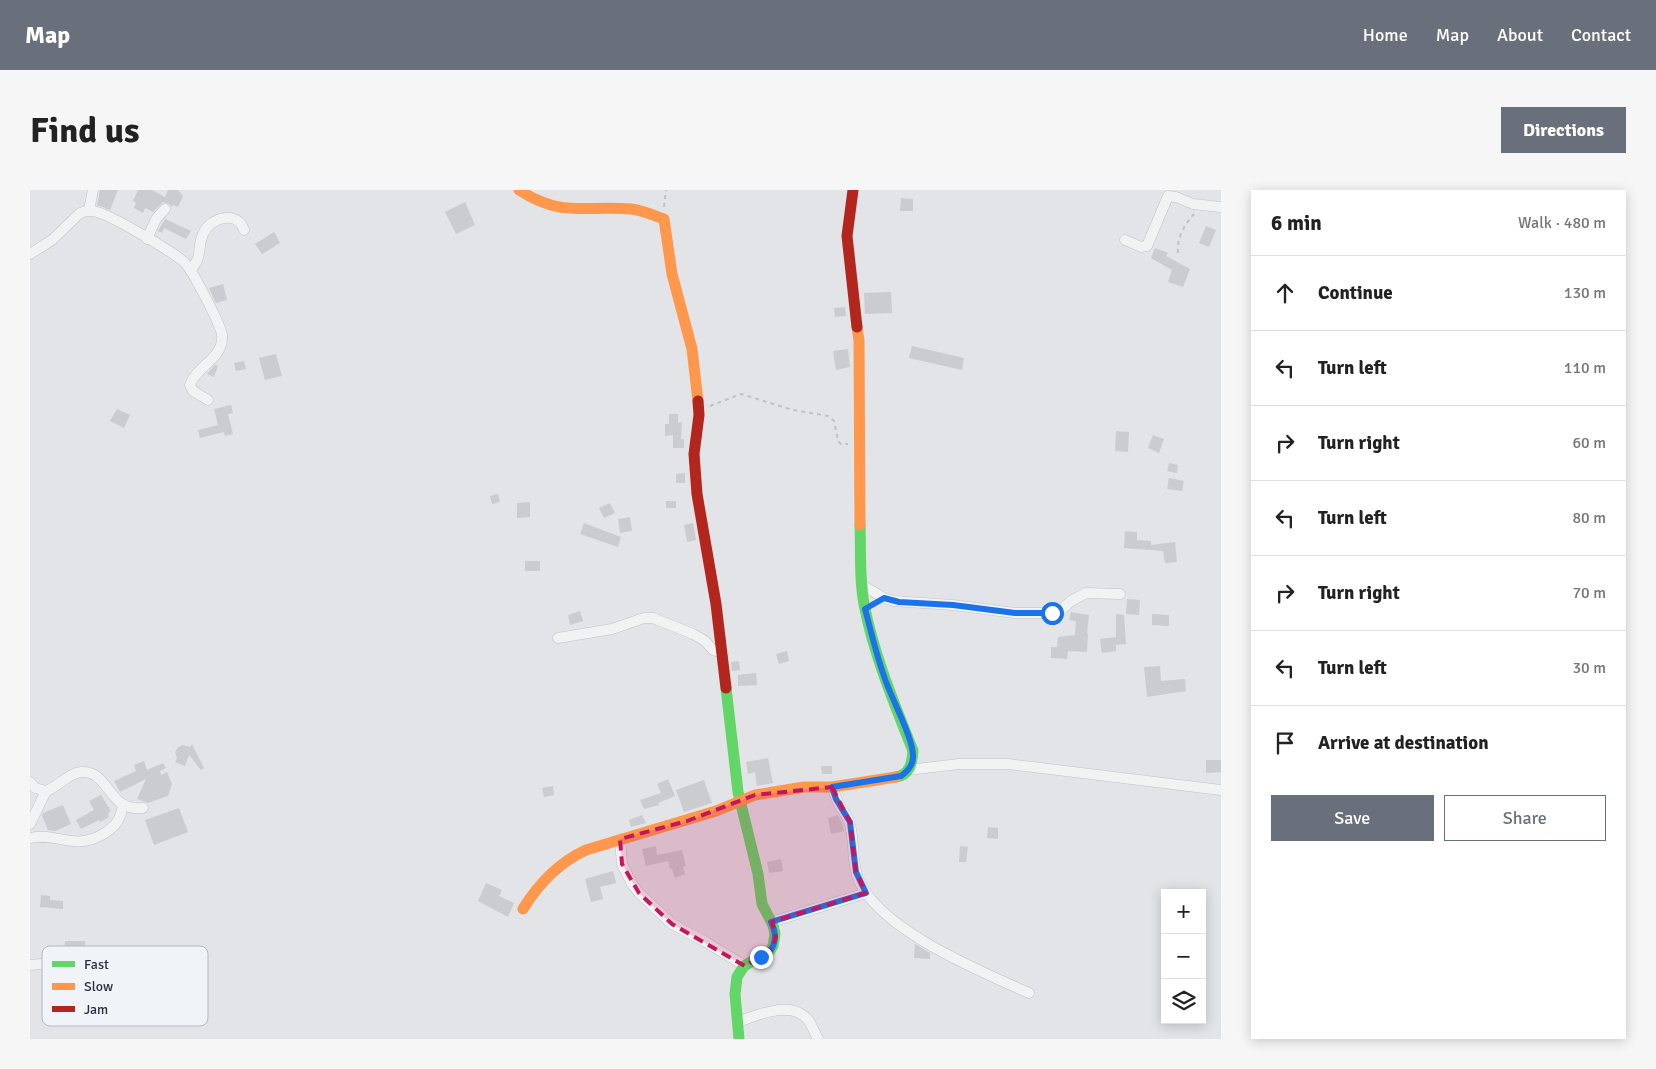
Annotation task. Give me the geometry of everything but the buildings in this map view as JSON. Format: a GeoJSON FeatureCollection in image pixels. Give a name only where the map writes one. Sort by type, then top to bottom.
{"type":"FeatureCollection","features":[{"type":"Feature","properties":{"kind":"street"},"geometry":{"type":"LineString","coordinates":[[89,210],[92,190]]}},
{"type":"Feature","properties":{"kind":"street"},"geometry":{"type":"LineString","coordinates":[[519,190],[531,199],[565,210],[632,209],[664,219],[672,274],[692,349],[698,409],[694,454],[697,494],[723,653],[732,750],[740,801],[758,871],[763,905],[776,933],[772,948],[766,955],[744,966],[739,974],[736,986],[739,1039]]}},
{"type":"Feature","properties":{"kind":"street"},"geometry":{"type":"LineString","coordinates":[[523,909],[532,894],[552,872],[565,861],[586,850],[694,818],[755,795],[778,790],[832,787],[901,776],[912,764],[913,751],[884,676],[865,609],[862,585],[859,341],[847,236],[853,190]]}},
{"type":"Feature","properties":{"kind":"street"},"geometry":{"type":"LineString","coordinates":[[1126,240],[1141,246],[1147,246],[1168,196],[1193,204],[1221,207]]}},
{"type":"Feature","properties":{"kind":"street"},"geometry":{"type":"LineString","coordinates":[[147,239],[156,220],[165,209]]}},
{"type":"Feature","properties":{"kind":"street"},"geometry":{"type":"LineString","coordinates":[[30,254],[52,240],[79,214],[89,210],[104,214],[179,258],[190,270],[218,323],[222,335],[217,353],[200,369],[190,385],[192,390],[208,400]]}},
{"type":"Feature","properties":{"kind":"street"},"geometry":{"type":"LineString","coordinates":[[190,270],[198,260],[203,234],[209,225],[222,218],[234,218],[240,222],[244,230]]}},
{"type":"Feature","properties":{"kind":"street"},"geometry":{"type":"LineString","coordinates":[[862,585],[884,598],[899,602],[953,605],[1015,613],[1052,613],[1064,609],[1071,601],[1083,594],[1120,594]]}},
{"type":"Feature","properties":{"kind":"street"},"geometry":{"type":"LineString","coordinates":[[865,609],[884,598]]}},
{"type":"Feature","properties":{"kind":"street"},"geometry":{"type":"LineString","coordinates":[[558,638],[612,629],[644,618],[653,618],[693,634],[713,650],[723,653]]}},
{"type":"Feature","properties":{"kind":"street"},"geometry":{"type":"LineString","coordinates":[[908,770],[959,764],[1008,764],[1221,790]]}},
{"type":"Feature","properties":{"kind":"street"},"geometry":{"type":"LineString","coordinates":[[30,824],[46,791],[82,772],[98,777],[123,806],[135,809],[142,808]]}},
{"type":"Feature","properties":{"kind":"street"},"geometry":{"type":"LineString","coordinates":[[30,782],[35,788],[46,791]]}},
{"type":"Feature","properties":{"kind":"street"},"geometry":{"type":"LineString","coordinates":[[832,787],[850,822],[856,872],[872,902],[899,926],[987,974],[1029,993]]}},
{"type":"Feature","properties":{"kind":"street"},"geometry":{"type":"LineString","coordinates":[[30,838],[45,836],[68,842],[91,841],[112,829],[118,822],[123,806]]}},
{"type":"Feature","properties":{"kind":"street"},"geometry":{"type":"LineString","coordinates":[[620,839],[622,864],[639,893],[672,924],[706,942],[744,966]]}},
{"type":"Feature","properties":{"kind":"street"},"geometry":{"type":"LineString","coordinates":[[771,922],[866,893]]}},
{"type":"Feature","properties":{"kind":"street"},"geometry":{"type":"LineString","coordinates":[[738,1022],[770,1010],[790,1011],[808,1020],[818,1039]]}},
{"type":"Feature","properties":{"kind":"path"},"geometry":{"type":"LineString","coordinates":[[664,219],[666,190]]}},
{"type":"Feature","properties":{"kind":"path"},"geometry":{"type":"LineString","coordinates":[[1178,253],[1179,238],[1184,226],[1201,204]]}},
{"type":"Feature","properties":{"kind":"path"},"geometry":{"type":"LineString","coordinates":[[698,409],[726,401],[738,395],[744,395],[793,410],[828,416],[834,421],[839,443],[859,445]]}},
{"type":"Feature","properties":{"kind":"highlighted area"},"geometry":{"type":"Polygon","coordinates":[[[832,787],[850,822],[856,872],[866,893],[772,922],[776,937],[771,950],[745,966],[672,924],[639,893],[622,864],[620,839],[687,821],[755,795],[832,787]]]}},
{"type":"Feature","properties":{"kind":"traffic: fast"},"geometry":{"type":"LineString","coordinates":[[860,525],[862,588],[869,627],[886,681],[913,751],[909,768],[904,774],[896,777]]}},
{"type":"Feature","properties":{"kind":"traffic: fast"},"geometry":{"type":"LineString","coordinates":[[726,688],[738,792],[758,874],[762,904],[773,925],[775,934],[770,951],[744,966],[737,977],[735,994],[739,1039]]}},
{"type":"Feature","properties":{"kind":"traffic: slow"},"geometry":{"type":"LineString","coordinates":[[519,190],[534,199],[561,207],[631,209],[664,219],[672,274],[692,349],[698,401]]}},
{"type":"Feature","properties":{"kind":"traffic: slow"},"geometry":{"type":"LineString","coordinates":[[857,327],[859,341],[860,525]]}},
{"type":"Feature","properties":{"kind":"traffic: slow"},"geometry":{"type":"LineString","coordinates":[[523,909],[550,875],[567,861],[586,850],[716,811],[755,795],[804,787],[832,787],[896,777]]}},
{"type":"Feature","properties":{"kind":"traffic: jam"},"geometry":{"type":"LineString","coordinates":[[853,190],[847,236],[857,327]]}},
{"type":"Feature","properties":{"kind":"traffic: jam"},"geometry":{"type":"LineString","coordinates":[[698,401],[699,415],[694,454],[697,494],[716,604],[726,688]]}},
{"type":"Feature","properties":{"kind":"route"},"geometry":{"type":"LineString","coordinates":[[761,957],[769,953],[776,937],[771,922],[866,893],[859,882],[856,872],[850,822],[836,799],[832,787],[901,776],[912,764],[913,751],[884,676],[865,609],[884,598],[899,602],[953,605],[1015,613],[1052,613]]}}]}
